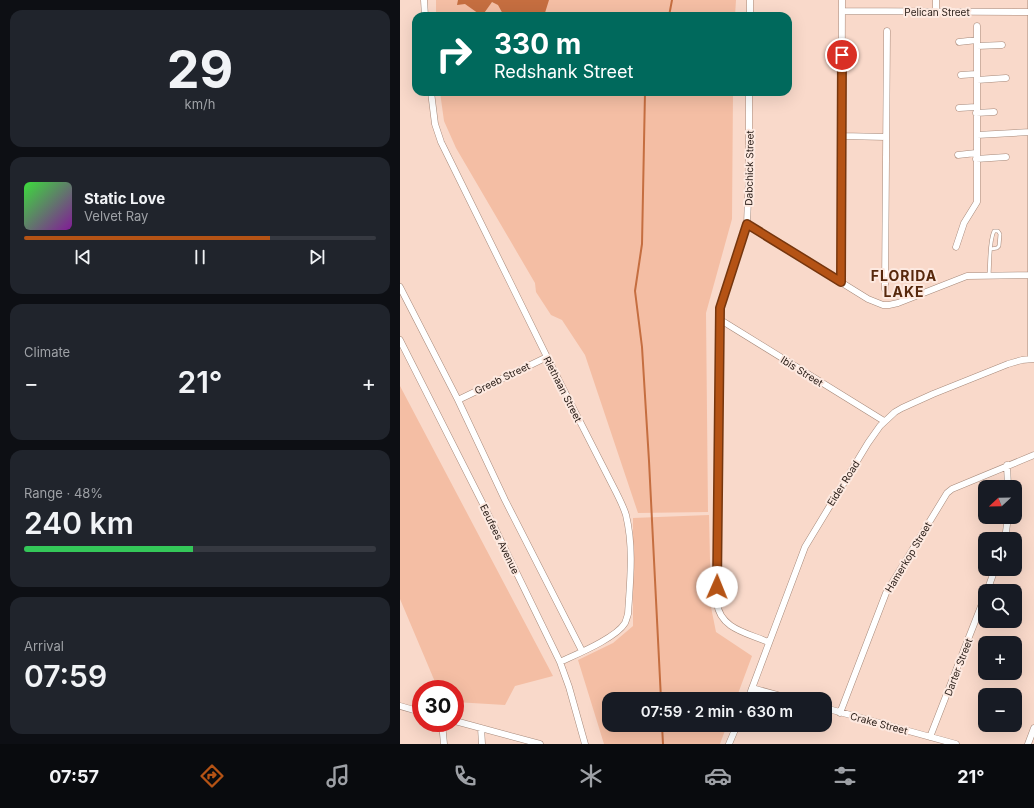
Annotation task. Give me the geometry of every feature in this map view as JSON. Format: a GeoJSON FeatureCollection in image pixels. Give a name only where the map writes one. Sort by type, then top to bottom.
{"type":"FeatureCollection","features":[{"type":"Feature","properties":{"kind":"street"},"geometry":{"type":"LineString","coordinates":[[424,0],[425,12]]}},
{"type":"Feature","properties":{"kind":"street"},"geometry":{"type":"LineString","coordinates":[[750,0],[750,12]]}},
{"type":"Feature","properties":{"kind":"street"},"geometry":{"type":"LineString","coordinates":[[841,282],[842,0]]}},
{"type":"Feature","properties":{"kind":"street"},"geometry":{"type":"LineString","coordinates":[[936,0],[936,12]]}},
{"type":"Feature","properties":{"kind":"street"},"geometry":{"type":"LineString","coordinates":[[1032,0],[1032,359]]}},
{"type":"Feature","properties":{"kind":"street","name":"Pelican Street"},"geometry":{"type":"LineString","coordinates":[[842,11],[1032,12]]}},
{"type":"Feature","properties":{"kind":"street"},"geometry":{"type":"LineString","coordinates":[[956,247],[964,223],[977,202],[977,26]]}},
{"type":"Feature","properties":{"kind":"street"},"geometry":{"type":"LineString","coordinates":[[885,289],[887,31]]}},
{"type":"Feature","properties":{"kind":"street"},"geometry":{"type":"LineString","coordinates":[[959,42],[1002,45]]}},
{"type":"Feature","properties":{"kind":"street"},"geometry":{"type":"LineString","coordinates":[[961,75],[1006,78]]}},
{"type":"Feature","properties":{"kind":"street","name":"Riethaan Street"},"geometry":{"type":"LineString","coordinates":[[432,96],[435,124],[441,142],[626,514],[630,540],[629,601],[628,614],[625,623],[610,637],[560,662]]}},
{"type":"Feature","properties":{"kind":"street","name":"Dabchick Street"},"geometry":{"type":"LineString","coordinates":[[749,96],[749,174],[747,224],[720,308],[719,319],[718,610],[726,623],[768,642]]}},
{"type":"Feature","properties":{"kind":"street"},"geometry":{"type":"LineString","coordinates":[[959,108],[994,112]]}},
{"type":"Feature","properties":{"kind":"street"},"geometry":{"type":"LineString","coordinates":[[977,135],[1031,132]]}},
{"type":"Feature","properties":{"kind":"street"},"geometry":{"type":"LineString","coordinates":[[842,136],[886,137]]}},
{"type":"Feature","properties":{"kind":"street"},"geometry":{"type":"LineString","coordinates":[[958,155],[1006,157]]}},
{"type":"Feature","properties":{"kind":"street"},"geometry":{"type":"LineString","coordinates":[[747,224],[868,299],[883,305],[898,303],[962,277],[989,275],[1032,275]]}},
{"type":"Feature","properties":{"kind":"street"},"geometry":{"type":"LineString","coordinates":[[400,287],[458,400],[505,500],[582,651]]}},
{"type":"Feature","properties":{"kind":"street","name":"Ibis Street"},"geometry":{"type":"LineString","coordinates":[[719,319],[884,421]]}},
{"type":"Feature","properties":{"kind":"street","name":"Eeufees Avenue"},"geometry":{"type":"LineString","coordinates":[[400,340],[486,510],[560,662],[585,744]]}},
{"type":"Feature","properties":{"kind":"street","name":"Greeb Street"},"geometry":{"type":"LineString","coordinates":[[458,400],[547,357]]}},
{"type":"Feature","properties":{"kind":"street","name":"Eider Road"},"geometry":{"type":"LineString","coordinates":[[751,692],[768,642],[805,547],[868,443],[884,421],[902,408],[933,394],[1008,364],[1032,359]]}},
{"type":"Feature","properties":{"kind":"street","name":"Hamerkop Street"},"geometry":{"type":"LineString","coordinates":[[840,713],[886,593],[947,493],[952,489],[1034,455]]}},
{"type":"Feature","properties":{"kind":"street"},"geometry":{"type":"LineString","coordinates":[[1007,465],[1008,480]]}},
{"type":"Feature","properties":{"kind":"street","name":"Darter Street"},"geometry":{"type":"LineString","coordinates":[[930,737],[978,614]]}},
{"type":"Feature","properties":{"kind":"street"},"geometry":{"type":"LineString","coordinates":[[752,688],[767,692]]}},
{"type":"Feature","properties":{"kind":"street"},"geometry":{"type":"LineString","coordinates":[[400,706],[412,709]]}},
{"type":"Feature","properties":{"kind":"street","name":"Crake Street"},"geometry":{"type":"LineString","coordinates":[[832,710],[956,744]]}},
{"type":"Feature","properties":{"kind":"street"},"geometry":{"type":"LineString","coordinates":[[464,723],[540,744]]}},
{"type":"Feature","properties":{"kind":"street"},"geometry":{"type":"LineString","coordinates":[[481,728],[482,744]]}},
{"type":"Feature","properties":{"kind":"street"},"geometry":{"type":"LineString","coordinates":[[1028,744],[1034,728]]}},
{"type":"Feature","properties":{"kind":"street"},"geometry":{"type":"LineString","coordinates":[[443,732],[444,744]]}},
{"type":"Feature","properties":{"kind":"street"},"geometry":{"type":"LineString","coordinates":[[729,744],[734,732]]}},
{"type":"Feature","properties":{"kind":"street"},"geometry":{"type":"LineString","coordinates":[[510,736],[511,744]]}},
{"type":"Feature","properties":{"kind":"lane"},"geometry":{"type":"LineString","coordinates":[[989,275],[991,249],[993,234],[994,232],[998,231],[1000,234],[999,246],[998,248],[991,249]]}},
{"type":"Feature","properties":{"kind":"shaded area"},"geometry":{"type":"Polygon","coordinates":[[[436,0],[736,0],[735,12],[436,12],[436,0]]]}},
{"type":"Feature","properties":{"kind":"shaded area"},"geometry":{"type":"Polygon","coordinates":[[[458,0],[549,0],[545,12],[502,12],[498,5],[492,2],[485,12],[476,12],[465,4],[457,5],[458,0]]]}},
{"type":"Feature","properties":{"kind":"shaded area"},"geometry":{"type":"Polygon","coordinates":[[[441,96],[733,96],[732,219],[706,313],[708,512],[638,513],[585,355],[562,320],[551,315],[536,292],[535,283],[456,148],[444,121],[441,96]]]}},
{"type":"Feature","properties":{"kind":"shaded area"},"geometry":{"type":"Polygon","coordinates":[[[400,386],[553,676],[515,686],[505,705],[464,703],[464,680],[434,680],[400,599],[400,386]]]}},
{"type":"Feature","properties":{"kind":"shaded area"},"geometry":{"type":"Polygon","coordinates":[[[709,515],[711,607],[716,632],[752,656],[739,692],[602,692],[602,732],[724,732],[720,744],[604,744],[578,660],[613,643],[633,626],[633,518],[709,515]]]}},
{"type":"Feature","properties":{"kind":"waterway"},"geometry":{"type":"LineString","coordinates":[[670,12],[672,0]]}},
{"type":"Feature","properties":{"kind":"waterway"},"geometry":{"type":"LineString","coordinates":[[645,96],[642,244],[635,291],[642,347],[661,692]]}},
{"type":"Feature","properties":{"kind":"waterway"},"geometry":{"type":"LineString","coordinates":[[662,732],[663,744]]}},
{"type":"Feature","properties":{"kind":"district","name":"FLORIDA LAKE"},"geometry":{"type":"Point","coordinates":[904,284]}},
{"type":"Feature","properties":{"kind":"route"},"geometry":{"type":"LineString","coordinates":[[717,587],[720,308],[747,224],[841,282],[842,55]]}}]}
